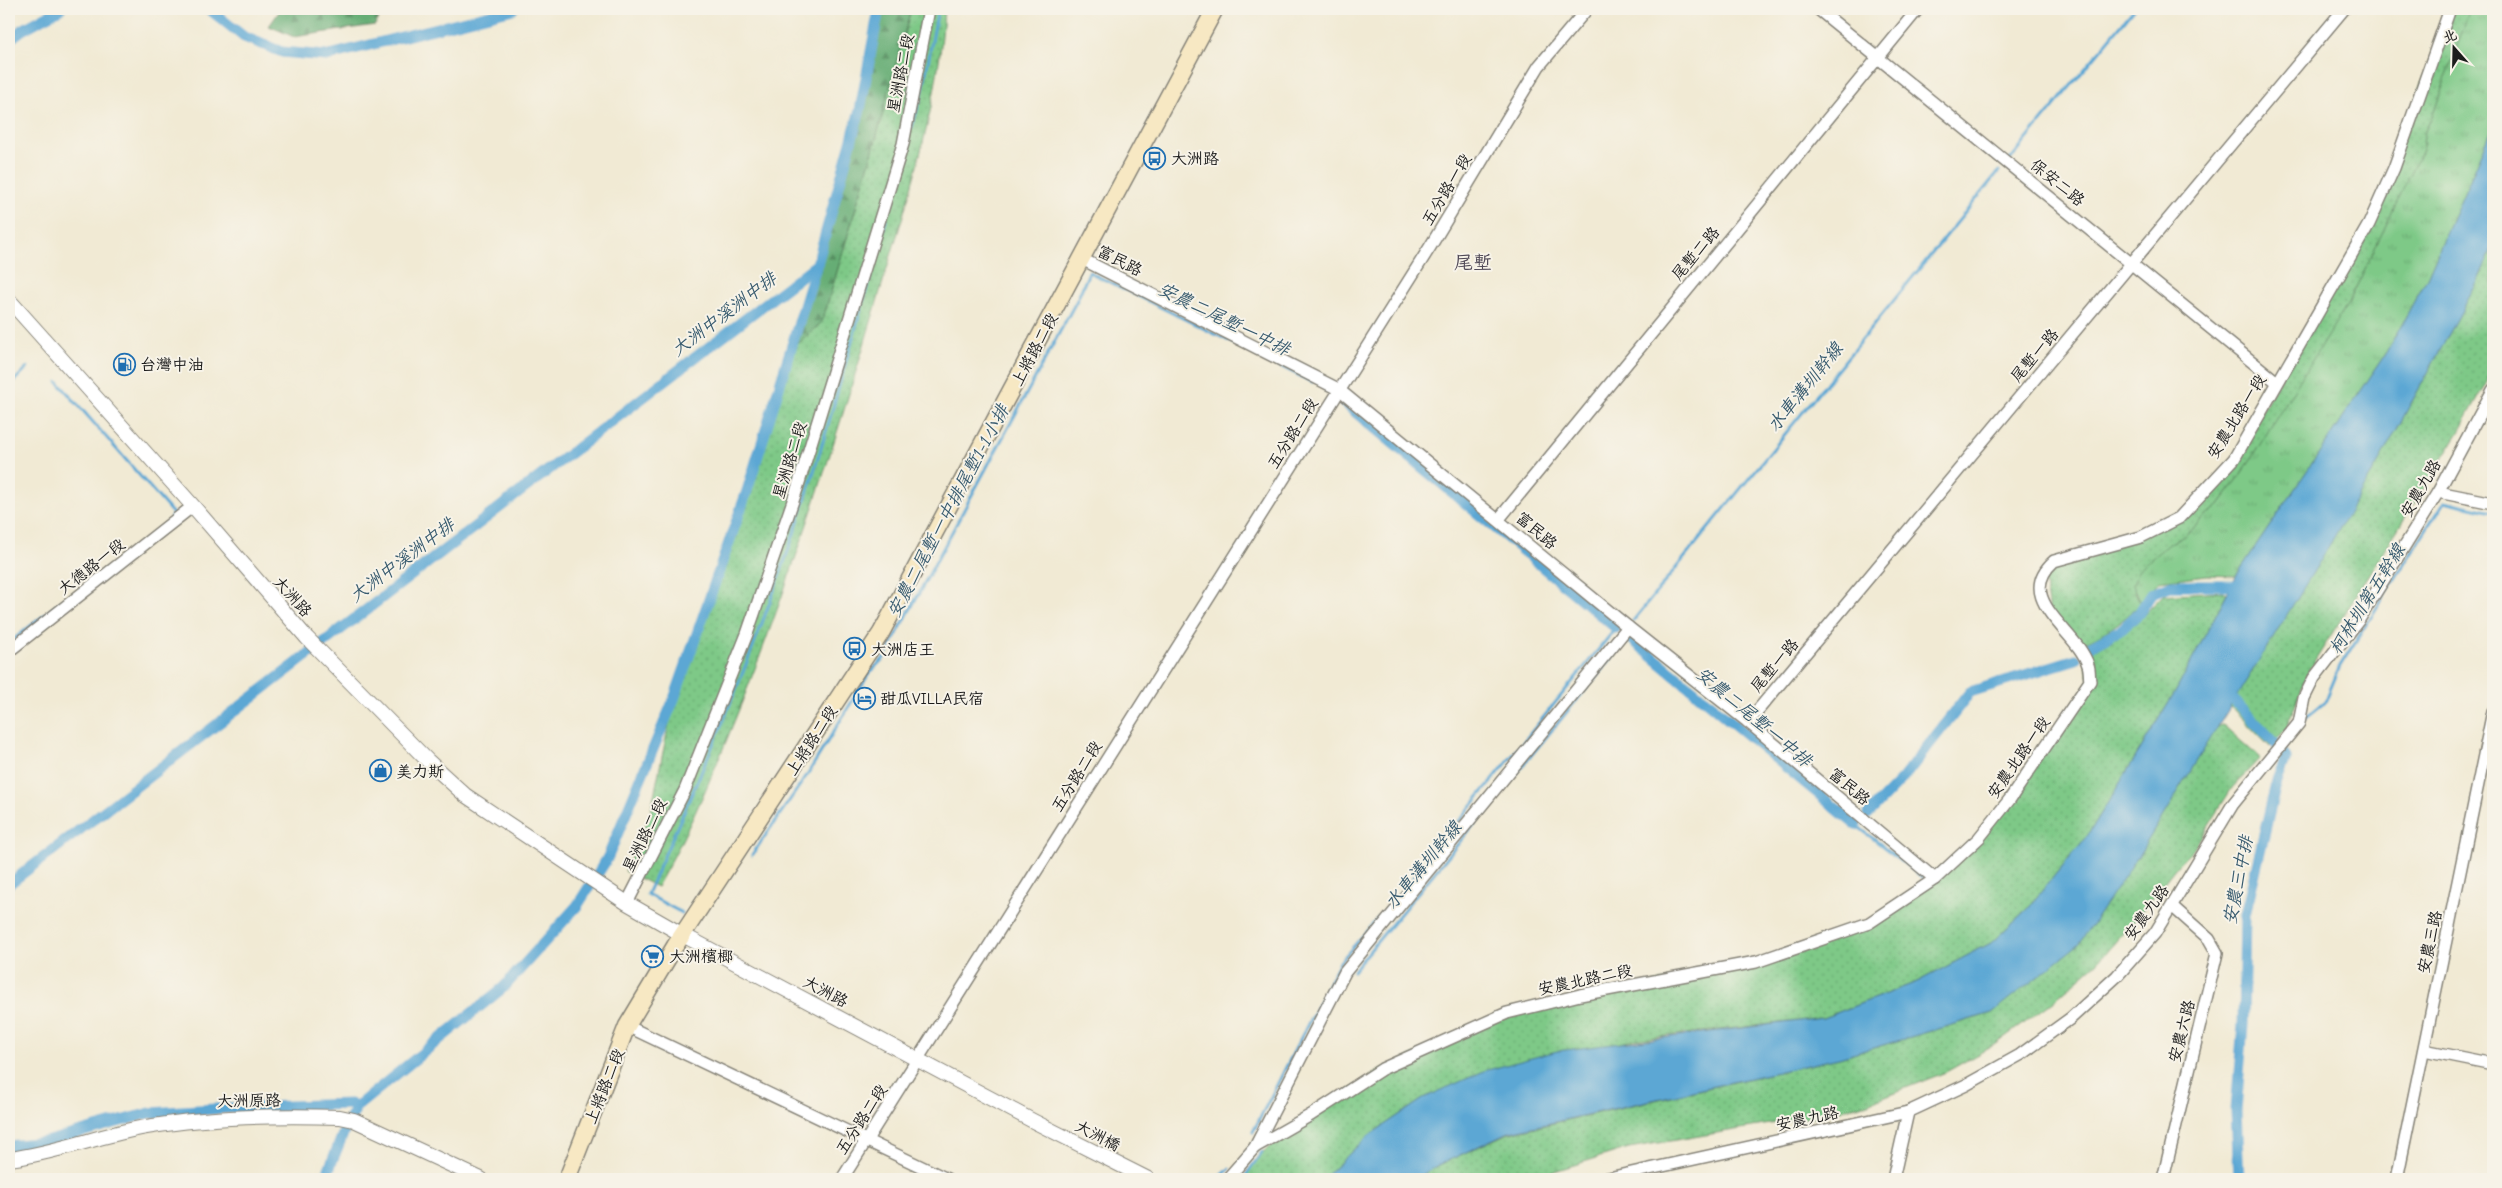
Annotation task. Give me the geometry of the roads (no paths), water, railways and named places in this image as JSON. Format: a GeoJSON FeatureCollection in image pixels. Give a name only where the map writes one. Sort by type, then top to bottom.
{"type":"FeatureCollection","features":[{"type":"Feature","properties":{"kind":"main road","name":"上將路二段"},"geometry":{"type":"LineString","coordinates":[[567,1179],[627,1026],[683,935],[881,633],[1215,9]]}},
{"type":"Feature","properties":{"kind":"street","name":"星洲路二段"},"geometry":{"type":"LineString","coordinates":[[627,903],[685,790],[747,634],[797,489],[902,144],[929,9]]}},
{"type":"Feature","properties":{"kind":"street","name":"五分路一段"},"geometry":{"type":"LineString","coordinates":[[1338,390],[1430,248],[1539,66],[1587,9]]}},
{"type":"Feature","properties":{"kind":"street","name":"保安二路"},"geometry":{"type":"LineString","coordinates":[[1818,9],[2133,263],[2277,382]]}},
{"type":"Feature","properties":{"kind":"street","name":"尾塹二路"},"geometry":{"type":"LineString","coordinates":[[1499,519],[1918,9]]}},
{"type":"Feature","properties":{"kind":"street","name":"尾塹一路"},"geometry":{"type":"LineString","coordinates":[[1748,722],[2344,9]]}},
{"type":"Feature","properties":{"kind":"street","name":"安農北路一段"},"geometry":{"type":"LineString","coordinates":[[1935,879],[1979,838],[2010,799],[2090,681],[2089,666],[2086,660],[2049,612],[2039,589],[2043,571],[2054,561],[2141,537],[2180,518],[2234,459],[2369,224],[2394,168],[2450,9]]}},
{"type":"Feature","properties":{"kind":"street","name":"富民路"},"geometry":{"type":"LineString","coordinates":[[1082,259],[1338,390],[1499,519],[1628,627],[1748,722],[1935,879]]}},
{"type":"Feature","properties":{"kind":"street","name":"大洲路"},"geometry":{"type":"LineString","coordinates":[[9,300],[193,506],[307,638],[423,756],[465,795],[627,903],[683,935],[1033,1121]]}},
{"type":"Feature","properties":{"kind":"street","name":"五分路二段"},"geometry":{"type":"LineString","coordinates":[[842,1179],[1338,390]]}},
{"type":"Feature","properties":{"kind":"street","name":"安農九路"},"geometry":{"type":"LineString","coordinates":[[1604,1179],[1908,1112],[1966,1086],[2020,1055],[2071,1018],[2117,976],[2155,933],[2173,907],[2233,804],[2299,723],[2304,698],[2314,678],[2358,621],[2438,492],[2493,390]]}},
{"type":"Feature","properties":{"kind":"street"},"geometry":{"type":"LineString","coordinates":[[2438,492],[2493,503]]}},
{"type":"Feature","properties":{"kind":"street","name":"大德路一段"},"geometry":{"type":"LineString","coordinates":[[9,650],[193,506]]}},
{"type":"Feature","properties":{"kind":"street"},"geometry":{"type":"LineString","coordinates":[[1227,1179],[1255,1147],[1345,972],[1628,627]]}},
{"type":"Feature","properties":{"kind":"street","name":"安農三路"},"geometry":{"type":"LineString","coordinates":[[2397,1179],[2493,711]]}},
{"type":"Feature","properties":{"kind":"street","name":"安農北路二段"},"geometry":{"type":"LineString","coordinates":[[1255,1147],[1311,1115],[1382,1069],[1507,1014],[1580,995],[1756,962],[1869,923],[1935,879]]}},
{"type":"Feature","properties":{"kind":"street","name":"安農六路"},"geometry":{"type":"LineString","coordinates":[[2163,1179],[2217,953],[2210,939],[2173,907]]}},
{"type":"Feature","properties":{"kind":"street"},"geometry":{"type":"LineString","coordinates":[[627,1026],[865,1142],[947,1179]]}},
{"type":"Feature","properties":{"kind":"street"},"geometry":{"type":"LineString","coordinates":[[2424,1050],[2493,1064]]}},
{"type":"Feature","properties":{"kind":"street"},"geometry":{"type":"LineString","coordinates":[[1893,1179],[1908,1112]]}},
{"type":"Feature","properties":{"kind":"street","name":"大洲原路"},"geometry":{"type":"LineString","coordinates":[[9,1159],[56,1151],[145,1127],[215,1118],[340,1117],[354,1120],[481,1179]]}},
{"type":"Feature","properties":{"kind":"street","name":"大洲橋"},"geometry":{"type":"LineString","coordinates":[[1033,1121],[1148,1179]]}},
{"type":"Feature","properties":{"kind":"water"},"geometry":{"type":"Polygon","coordinates":[[[2493,127],[2493,246],[2477,283],[2381,458],[2317,566],[2137,858],[2079,944],[1992,1013],[1839,1058],[1506,1133],[1439,1165],[1415,1179],[1323,1179],[1368,1136],[1426,1097],[1484,1071],[1557,1051],[1823,1018],[1917,982],[1991,943],[2027,909],[2088,835],[2176,691],[2236,576],[2383,358],[2427,278],[2493,127]]]}},
{"type":"Feature","properties":{"kind":"waterway"},"geometry":{"type":"LineString","coordinates":[[9,40],[22,30],[60,9]]}},
{"type":"Feature","properties":{"kind":"waterway"},"geometry":{"type":"LineString","coordinates":[[209,9],[244,37],[282,52],[326,56],[513,9]]}},
{"type":"Feature","properties":{"kind":"waterway"},"geometry":{"type":"LineString","coordinates":[[9,1146],[45,1142],[150,1113],[350,1104],[356,1107],[504,987],[577,906],[607,859],[674,699],[747,491],[817,264],[860,110],[879,9]]}},
{"type":"Feature","properties":{"kind":"waterway"},"geometry":{"type":"LineString","coordinates":[[912,127],[923,89],[938,9]]}},
{"type":"Feature","properties":{"kind":"waterway"},"geometry":{"type":"LineString","coordinates":[[2010,160],[2134,9]]}},
{"type":"Feature","properties":{"kind":"waterway","name":"水車溝圳幹線"},"geometry":{"type":"LineString","coordinates":[[1633,621],[1999,171]]}},
{"type":"Feature","properties":{"kind":"waterway"},"geometry":{"type":"LineString","coordinates":[[682,913],[647,894],[727,711],[757,637],[788,552],[832,410],[886,220]]}},
{"type":"Feature","properties":{"kind":"waterway","name":"大洲中溪洲中排"},"geometry":{"type":"LineString","coordinates":[[9,884],[817,264]]}},
{"type":"Feature","properties":{"kind":"waterway","name":"安農二尾塹一中排尾塹1-1小排"},"geometry":{"type":"LineString","coordinates":[[752,855],[807,775],[870,672],[884,658],[1077,300],[1089,272],[1312,382]]}},
{"type":"Feature","properties":{"kind":"waterway"},"geometry":{"type":"LineString","coordinates":[[9,386],[28,367]]}},
{"type":"Feature","properties":{"kind":"waterway"},"geometry":{"type":"LineString","coordinates":[[58,382],[174,515],[171,517]]}},
{"type":"Feature","properties":{"kind":"waterway","name":"安農二尾塹一中排"},"geometry":{"type":"LineString","coordinates":[[1322,387],[1333,395]]}},
{"type":"Feature","properties":{"kind":"waterway"},"geometry":{"type":"LineString","coordinates":[[1342,401],[1616,628]]}},
{"type":"Feature","properties":{"kind":"waterway","name":"柯林圳第五幹線"},"geometry":{"type":"LineString","coordinates":[[2304,719],[2325,702],[2340,666],[2444,501],[2493,512]]}},
{"type":"Feature","properties":{"kind":"waterway","name":"安農二尾塹一中排"},"geometry":{"type":"LineString","coordinates":[[2089,647],[2122,629],[2139,613],[2152,593],[2172,585],[2237,585],[2246,581]]}},
{"type":"Feature","properties":{"kind":"waterway"},"geometry":{"type":"LineString","coordinates":[[9,643],[65,599]]}},
{"type":"Feature","properties":{"kind":"waterway"},"geometry":{"type":"LineString","coordinates":[[1253,1132],[1339,963],[1408,884],[1616,628]]}},
{"type":"Feature","properties":{"kind":"waterway","name":"安農二尾塹一中排"},"geometry":{"type":"LineString","coordinates":[[1629,637],[1856,825]]}},
{"type":"Feature","properties":{"kind":"waterway","name":"水車溝圳幹線"},"geometry":{"type":"LineString","coordinates":[[1353,971],[1628,638]]}},
{"type":"Feature","properties":{"kind":"waterway","name":"安農二尾塹一中排"},"geometry":{"type":"LineString","coordinates":[[1868,814],[1903,778],[1970,692],[2076,659]]}},
{"type":"Feature","properties":{"kind":"waterway","name":"安農三中排"},"geometry":{"type":"LineString","coordinates":[[2223,689],[2277,745],[2286,758],[2276,784],[2245,915],[2243,1025],[2236,1110],[2239,1179]]}},
{"type":"Feature","properties":{"kind":"waterway"},"geometry":{"type":"LineString","coordinates":[[1856,825],[1923,878]]}},
{"type":"Feature","properties":{"kind":"waterway"},"geometry":{"type":"LineString","coordinates":[[325,1179],[345,1129],[354,1112]]}},
{"type":"Feature","properties":{"kind":"waterway","name":"水車溝圳幹線"},"geometry":{"type":"LineString","coordinates":[[1243,1179],[1262,1152]]}},
{"type":"Feature","properties":{"kind":"waterway"},"geometry":{"type":"LineString","coordinates":[[1218,1179],[1229,1169]]}},
{"type":"Feature","properties":{"kind":"place","name":"大洲路"},"geometry":{"type":"Point","coordinates":[1155,158]}},
{"type":"Feature","properties":{"kind":"place","name":"台灣中油"},"geometry":{"type":"Point","coordinates":[124,364]}},
{"type":"Feature","properties":{"kind":"place","name":"大洲店王"},"geometry":{"type":"Point","coordinates":[855,649]}},
{"type":"Feature","properties":{"kind":"place","name":"甜瓜VILLA民宿"},"geometry":{"type":"Point","coordinates":[864,698]}},
{"type":"Feature","properties":{"kind":"place","name":"美力斯"},"geometry":{"type":"Point","coordinates":[380,771]}},
{"type":"Feature","properties":{"kind":"place","name":"大洲檳榔"},"geometry":{"type":"Point","coordinates":[653,956]}},
{"type":"Feature","properties":{"kind":"district","name":"尾塹"},"geometry":{"type":"Point","coordinates":[1473,262]}}]}
